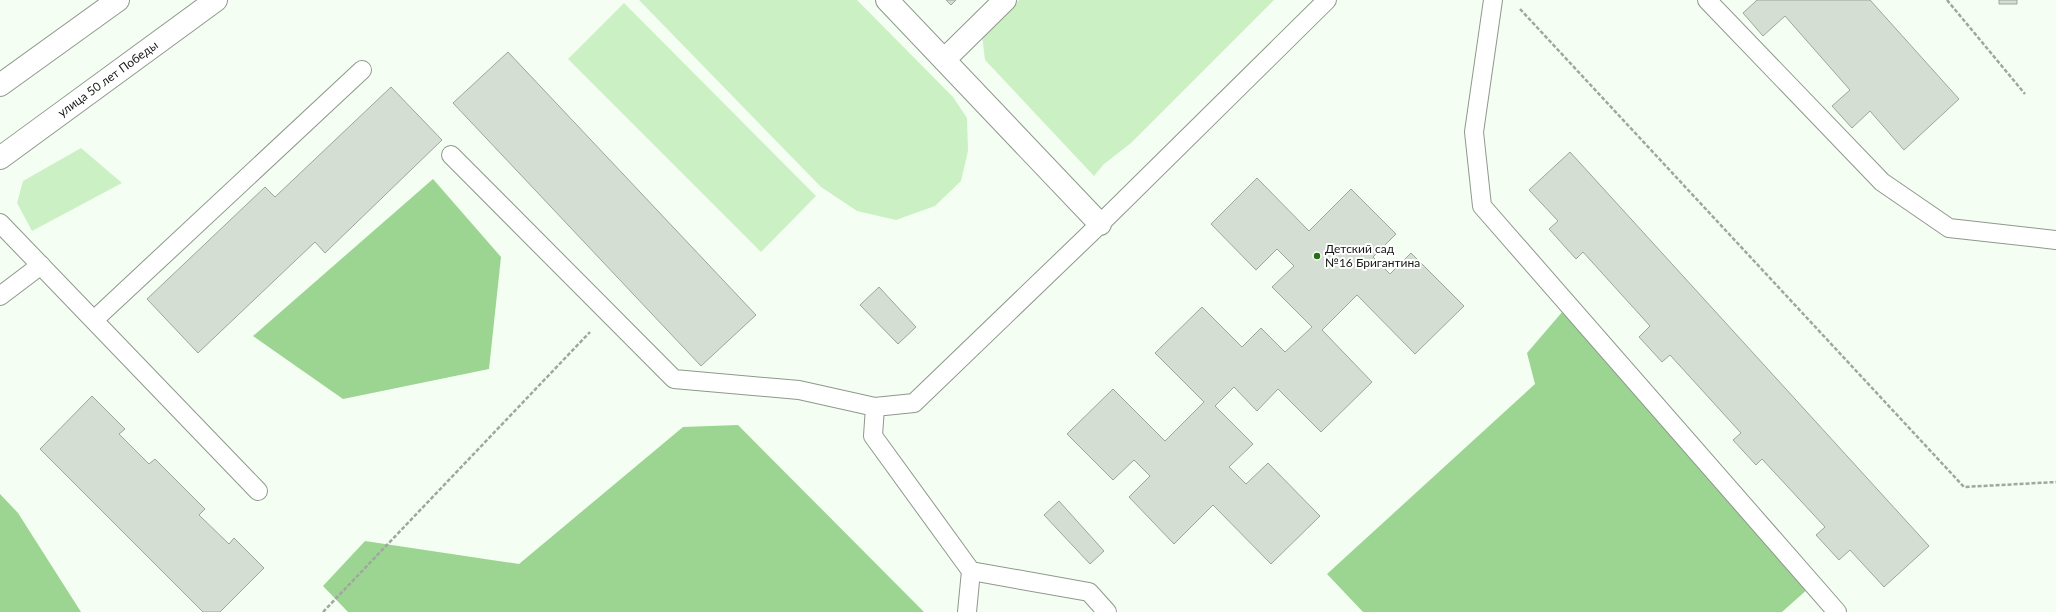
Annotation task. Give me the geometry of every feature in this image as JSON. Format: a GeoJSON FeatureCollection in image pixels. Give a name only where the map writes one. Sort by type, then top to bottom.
{"type":"FeatureCollection","features":[{"type":"Feature","properties":{"kind":"street"},"geometry":{"type":"LineString","coordinates":[[0,85],[118,0]]}},
{"type":"Feature","properties":{"kind":"street","name":"улица 50 лет Победы"},"geometry":{"type":"LineString","coordinates":[[0,158],[216,0]]}},
{"type":"Feature","properties":{"kind":"street"},"geometry":{"type":"LineString","coordinates":[[887,0],[1100,224]]}},
{"type":"Feature","properties":{"kind":"street"},"geometry":{"type":"LineString","coordinates":[[944,60],[1005,0]]}},
{"type":"Feature","properties":{"kind":"lane"},"geometry":{"type":"LineString","coordinates":[[451,155],[674,379],[799,390],[875,407],[914,403],[1100,224],[1327,0]]}},
{"type":"Feature","properties":{"kind":"lane"},"geometry":{"type":"LineString","coordinates":[[1493,0],[1474,132],[1482,206],[1837,612]]}},
{"type":"Feature","properties":{"kind":"lane"},"geometry":{"type":"LineString","coordinates":[[1707,0],[1882,182],[1949,228],[2056,240]]}},
{"type":"Feature","properties":{"kind":"lane"},"geometry":{"type":"LineString","coordinates":[[94,320],[362,70]]}},
{"type":"Feature","properties":{"kind":"lane"},"geometry":{"type":"LineString","coordinates":[[0,223],[258,491]]}},
{"type":"Feature","properties":{"kind":"lane"},"geometry":{"type":"LineString","coordinates":[[0,296],[41,265]]}},
{"type":"Feature","properties":{"kind":"lane"},"geometry":{"type":"LineString","coordinates":[[875,407],[873,436],[971,571],[967,612]]}},
{"type":"Feature","properties":{"kind":"lane"},"geometry":{"type":"LineString","coordinates":[[971,571],[1089,592],[1107,612]]}},
{"type":"Feature","properties":{"kind":"path"},"geometry":{"type":"LineString","coordinates":[[1947,0],[2025,94]]}},
{"type":"Feature","properties":{"kind":"path"},"geometry":{"type":"LineString","coordinates":[[1516,6],[1964,487],[2056,482]]}},
{"type":"Feature","properties":{"kind":"path"},"geometry":{"type":"LineString","coordinates":[[323,612],[609,313]]}},
{"type":"Feature","properties":{"kind":"green space"},"geometry":{"type":"Polygon","coordinates":[[[639,0],[857,0],[953,97],[967,118],[968,151],[961,181],[935,206],[896,220],[857,211],[821,187],[639,0]]]}},
{"type":"Feature","properties":{"kind":"green space"},"geometry":{"type":"Polygon","coordinates":[[[1019,0],[1274,0],[1131,143],[1104,164],[1094,176],[985,60],[982,35],[1019,0]]]}},
{"type":"Feature","properties":{"kind":"green space"},"geometry":{"type":"Polygon","coordinates":[[[624,3],[816,196],[761,252],[568,59],[624,3]]]}},
{"type":"Feature","properties":{"kind":"green space"},"geometry":{"type":"Polygon","coordinates":[[[81,148],[122,183],[32,231],[17,203],[23,181],[81,148]]]}},
{"type":"Feature","properties":{"kind":"green space"},"geometry":{"type":"Polygon","coordinates":[[[433,179],[501,257],[489,369],[343,399],[253,336],[433,179]]]}},
{"type":"Feature","properties":{"kind":"green space"},"geometry":{"type":"Polygon","coordinates":[[[1563,311],[1810,587],[1782,612],[1363,612],[1327,574],[1535,384],[1527,353],[1563,311]]]}},
{"type":"Feature","properties":{"kind":"green space"},"geometry":{"type":"Polygon","coordinates":[[[738,425],[924,612],[348,612],[323,586],[365,541],[519,564],[683,427],[738,425]]]}},
{"type":"Feature","properties":{"kind":"green space"},"geometry":{"type":"Polygon","coordinates":[[[0,494],[18,513],[81,612],[0,612],[0,494]]]}},
{"type":"Feature","properties":{"kind":"building"},"geometry":{"type":"Polygon","coordinates":[[[946,0],[956,0],[951,5],[946,0]]]}},
{"type":"Feature","properties":{"kind":"building"},"geometry":{"type":"Polygon","coordinates":[[[1757,0],[1870,0],[1959,99],[1904,150],[1870,111],[1852,128],[1832,106],[1850,90],[1785,16],[1763,36],[1743,13],[1757,0]]]}},
{"type":"Feature","properties":{"kind":"building"},"geometry":{"type":"Polygon","coordinates":[[[1999,0],[2017,0],[2017,4],[1999,4],[1999,0]]]}},
{"type":"Feature","properties":{"kind":"building"},"geometry":{"type":"Polygon","coordinates":[[[508,52],[756,315],[701,366],[453,103],[508,52]]]}},
{"type":"Feature","properties":{"kind":"building"},"geometry":{"type":"Polygon","coordinates":[[[391,87],[442,140],[325,253],[315,242],[198,353],[147,299],[265,187],[275,197],[391,87]]]}},
{"type":"Feature","properties":{"kind":"building"},"geometry":{"type":"Polygon","coordinates":[[[1570,152],[1929,546],[1884,587],[1850,550],[1839,560],[1816,535],[1825,527],[1762,459],[1756,465],[1733,440],[1741,433],[1670,355],[1662,362],[1639,337],[1650,326],[1583,252],[1576,259],[1549,229],[1558,221],[1529,190],[1570,152]]]}},
{"type":"Feature","properties":{"kind":"building"},"geometry":{"type":"Polygon","coordinates":[[[1257,178],[1309,231],[1351,189],[1396,234],[1373,257],[1390,274],[1411,253],[1464,306],[1415,354],[1357,295],[1322,330],[1372,382],[1321,432],[1278,389],[1257,411],[1234,387],[1215,406],[1253,444],[1229,467],[1246,484],[1268,463],[1320,516],[1271,564],[1213,505],[1174,544],[1129,497],[1150,476],[1134,460],[1113,480],[1067,434],[1113,389],[1165,441],[1204,402],[1155,353],[1202,307],[1242,347],[1261,328],[1285,352],[1312,327],[1272,287],[1294,266],[1277,249],[1256,270],[1211,224],[1257,178]]]}},
{"type":"Feature","properties":{"kind":"building"},"geometry":{"type":"Polygon","coordinates":[[[879,287],[916,327],[898,344],[860,305],[879,287]]]}},
{"type":"Feature","properties":{"kind":"building"},"geometry":{"type":"Polygon","coordinates":[[[92,396],[125,429],[119,434],[149,464],[155,459],[205,509],[199,515],[229,544],[234,538],[264,568],[220,612],[203,612],[40,449],[92,396]]]}},
{"type":"Feature","properties":{"kind":"building"},"geometry":{"type":"Polygon","coordinates":[[[1059,501],[1104,551],[1090,564],[1044,515],[1059,501]]]}},
{"type":"Feature","properties":{"kind":"place","name":"Детский сад №16 Бригантина"},"geometry":{"type":"Point","coordinates":[1317,256]}}]}
